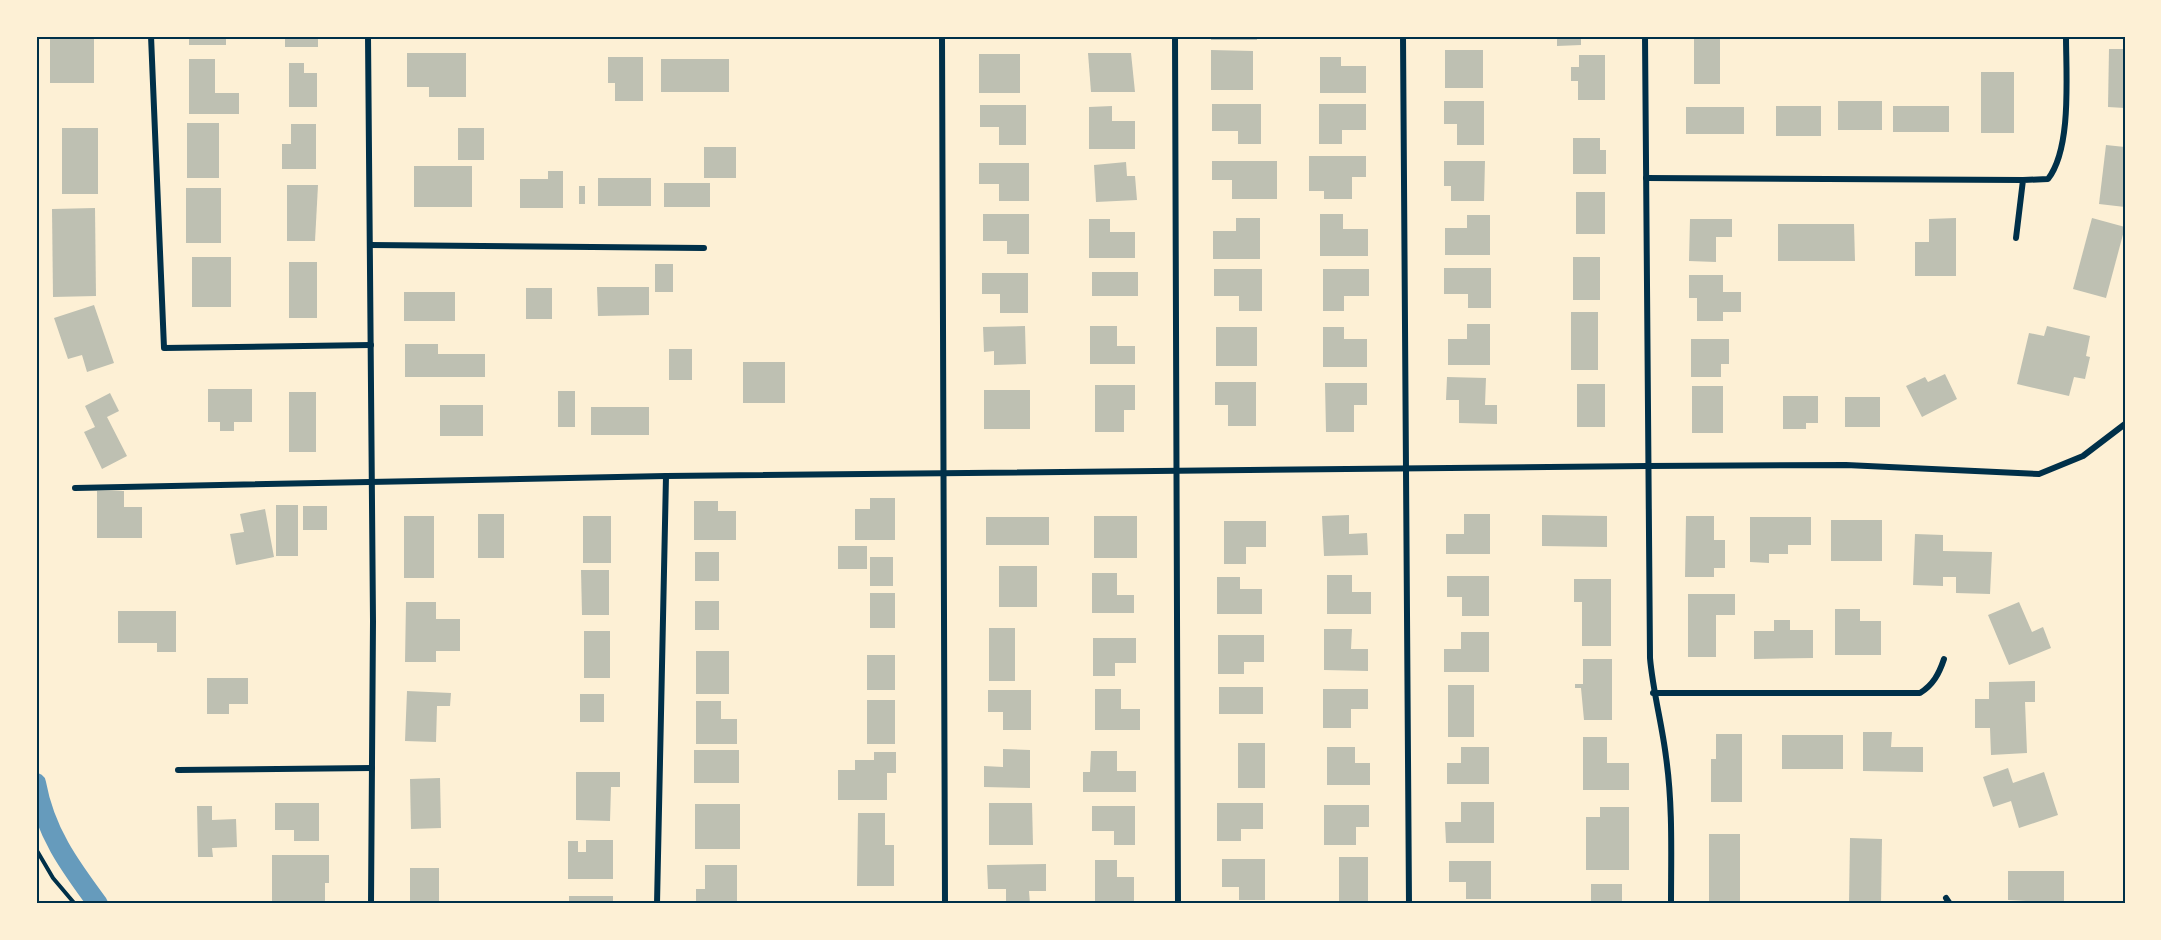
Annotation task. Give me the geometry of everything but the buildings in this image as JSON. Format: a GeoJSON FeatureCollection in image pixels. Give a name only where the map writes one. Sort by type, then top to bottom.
{"type":"FeatureCollection","features":[{"type":"Feature","properties":{"kind":"street"},"geometry":{"type":"LineString","coordinates":[[151,36],[164,348],[371,345]]}},
{"type":"Feature","properties":{"kind":"street"},"geometry":{"type":"LineString","coordinates":[[368,36],[372,480],[371,904]]}},
{"type":"Feature","properties":{"kind":"street"},"geometry":{"type":"LineString","coordinates":[[942,36],[945,904]]}},
{"type":"Feature","properties":{"kind":"street"},"geometry":{"type":"LineString","coordinates":[[1175,36],[1178,904]]}},
{"type":"Feature","properties":{"kind":"street"},"geometry":{"type":"LineString","coordinates":[[1403,36],[1409,904]]}},
{"type":"Feature","properties":{"kind":"street"},"geometry":{"type":"LineString","coordinates":[[1645,36],[1647,466],[1653,693],[1666,757],[1671,804],[1671,904]]}},
{"type":"Feature","properties":{"kind":"street"},"geometry":{"type":"LineString","coordinates":[[1646,178],[2048,179],[2055,170],[2067,111],[2066,36]]}},
{"type":"Feature","properties":{"kind":"street"},"geometry":{"type":"LineString","coordinates":[[2016,238],[2023,180]]}},
{"type":"Feature","properties":{"kind":"street"},"geometry":{"type":"LineString","coordinates":[[370,245],[704,248]]}},
{"type":"Feature","properties":{"kind":"street"},"geometry":{"type":"LineString","coordinates":[[75,488],[272,486],[372,480],[1647,466],[1846,465],[2039,474],[2083,456],[2125,424]]}},
{"type":"Feature","properties":{"kind":"street"},"geometry":{"type":"LineString","coordinates":[[657,904],[666,476]]}},
{"type":"Feature","properties":{"kind":"street"},"geometry":{"type":"LineString","coordinates":[[1653,693],[1920,693],[1929,688],[1940,672],[1944,660]]}},
{"type":"Feature","properties":{"kind":"street"},"geometry":{"type":"LineString","coordinates":[[178,770],[372,768]]}},
{"type":"Feature","properties":{"kind":"street"},"geometry":{"type":"LineString","coordinates":[[1946,898],[1950,904]]}},
{"type":"Feature","properties":{"kind":"path"},"geometry":{"type":"LineString","coordinates":[[36,849],[53,878],[75,904]]}},
{"type":"Feature","properties":{"kind":"waterway"},"geometry":{"type":"LineString","coordinates":[[36,783],[52,833],[77,876],[98,904]]}}]}
